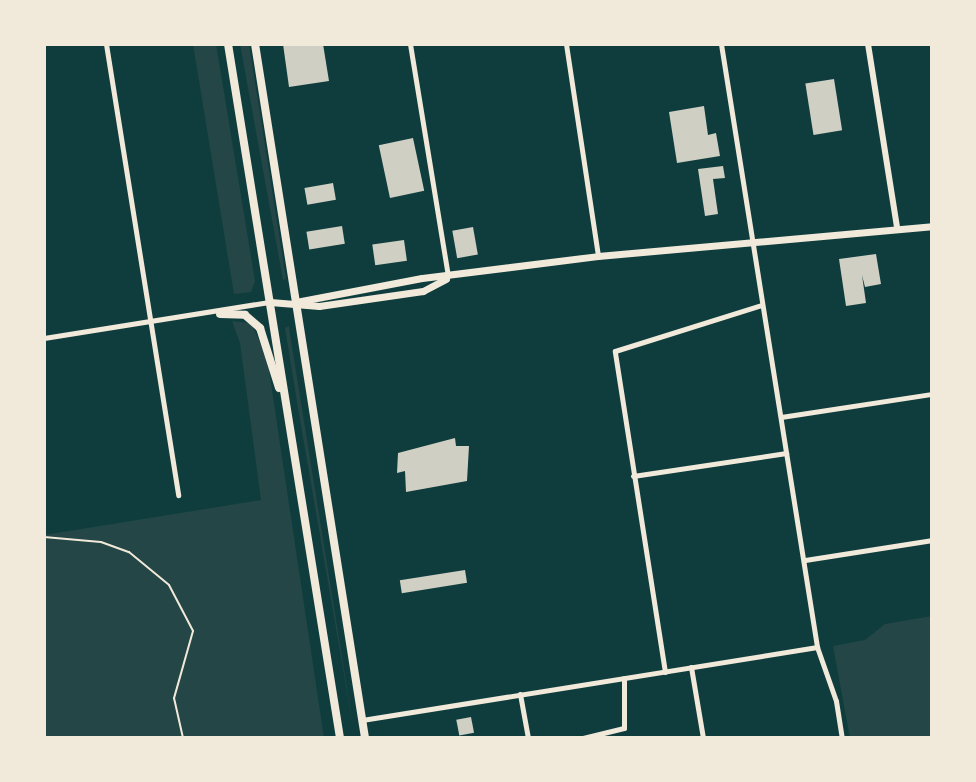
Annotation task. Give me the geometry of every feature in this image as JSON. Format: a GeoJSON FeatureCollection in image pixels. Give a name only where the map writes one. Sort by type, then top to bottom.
{"type":"FeatureCollection","features":[{"type":"Feature","properties":{"kind":"highway"},"geometry":{"type":"LineString","coordinates":[[228,44],[340,738]]}},
{"type":"Feature","properties":{"kind":"highway"},"geometry":{"type":"LineString","coordinates":[[255,44],[365,738]]}},
{"type":"Feature","properties":{"kind":"highway"},"geometry":{"type":"LineString","coordinates":[[220,314],[245,315],[260,328],[289,420]]}},
{"type":"Feature","properties":{"kind":"main road"},"geometry":{"type":"LineString","coordinates":[[270,302],[296,302],[354,289],[598,256],[932,226]]}},
{"type":"Feature","properties":{"kind":"main road"},"geometry":{"type":"LineString","coordinates":[[296,302],[313,307],[423,291],[448,278]]}},
{"type":"Feature","properties":{"kind":"street"},"geometry":{"type":"LineString","coordinates":[[106,44],[178,495]]}},
{"type":"Feature","properties":{"kind":"street"},"geometry":{"type":"LineString","coordinates":[[410,44],[448,278]]}},
{"type":"Feature","properties":{"kind":"street"},"geometry":{"type":"LineString","coordinates":[[566,44],[598,256]]}},
{"type":"Feature","properties":{"kind":"street"},"geometry":{"type":"LineString","coordinates":[[721,44],[817,647],[836,701],[842,738]]}},
{"type":"Feature","properties":{"kind":"street"},"geometry":{"type":"LineString","coordinates":[[868,44],[897,228]]}},
{"type":"Feature","properties":{"kind":"street"},"geometry":{"type":"LineString","coordinates":[[44,338],[220,314],[225,308],[270,302]]}},
{"type":"Feature","properties":{"kind":"street"},"geometry":{"type":"LineString","coordinates":[[665,672],[615,351],[762,305]]}},
{"type":"Feature","properties":{"kind":"street"},"geometry":{"type":"LineString","coordinates":[[781,417],[932,394]]}},
{"type":"Feature","properties":{"kind":"street"},"geometry":{"type":"LineString","coordinates":[[633,476],[786,453]]}},
{"type":"Feature","properties":{"kind":"street"},"geometry":{"type":"LineString","coordinates":[[805,560],[932,540]]}},
{"type":"Feature","properties":{"kind":"street"},"geometry":{"type":"LineString","coordinates":[[362,720],[817,647]]}},
{"type":"Feature","properties":{"kind":"street"},"geometry":{"type":"LineString","coordinates":[[691,667],[703,738]]}},
{"type":"Feature","properties":{"kind":"street"},"geometry":{"type":"LineString","coordinates":[[583,738],[624,728],[624,678]]}},
{"type":"Feature","properties":{"kind":"street"},"geometry":{"type":"LineString","coordinates":[[520,694],[528,738]]}},
{"type":"Feature","properties":{"kind":"path"},"geometry":{"type":"LineString","coordinates":[[44,537],[101,542],[129,552],[169,585],[193,631],[174,698],[183,738]]}},
{"type":"Feature","properties":{"kind":"shaded area"},"geometry":{"type":"Polygon","coordinates":[[[193,44],[216,44],[255,281],[251,292],[234,294],[193,44]]]}},
{"type":"Feature","properties":{"kind":"shaded area"},"geometry":{"type":"Polygon","coordinates":[[[240,44],[249,44],[286,279],[283,280],[240,44]]]}},
{"type":"Feature","properties":{"kind":"shaded area"},"geometry":{"type":"Polygon","coordinates":[[[232,321],[251,323],[267,357],[324,738],[44,738],[44,535],[261,500],[240,343],[232,321]]]}},
{"type":"Feature","properties":{"kind":"shaded area"},"geometry":{"type":"Polygon","coordinates":[[[289,326],[355,738],[285,328],[289,326]]]}},
{"type":"Feature","properties":{"kind":"shaded area"},"geometry":{"type":"Polygon","coordinates":[[[932,616],[932,738],[850,738],[833,646],[865,640],[885,624],[932,616]]]}},
{"type":"Feature","properties":{"kind":"building"},"geometry":{"type":"Polygon","coordinates":[[[283,44],[323,44],[329,81],[289,87],[283,44]]]}},
{"type":"Feature","properties":{"kind":"building"},"geometry":{"type":"Polygon","coordinates":[[[834,79],[842,130],[813,135],[805,84],[834,79]]]}},
{"type":"Feature","properties":{"kind":"building"},"geometry":{"type":"Polygon","coordinates":[[[704,106],[708,135],[716,133],[720,156],[677,163],[669,112],[704,106]]]}},
{"type":"Feature","properties":{"kind":"building"},"geometry":{"type":"Polygon","coordinates":[[[413,138],[424,191],[390,198],[379,145],[413,138]]]}},
{"type":"Feature","properties":{"kind":"building"},"geometry":{"type":"Polygon","coordinates":[[[723,166],[725,178],[713,179],[718,214],[705,216],[698,169],[723,166]]]}},
{"type":"Feature","properties":{"kind":"building"},"geometry":{"type":"Polygon","coordinates":[[[333,183],[336,200],[307,205],[304,188],[333,183]]]}},
{"type":"Feature","properties":{"kind":"building"},"geometry":{"type":"Polygon","coordinates":[[[342,226],[345,244],[309,249],[306,232],[342,226]]]}},
{"type":"Feature","properties":{"kind":"building"},"geometry":{"type":"Polygon","coordinates":[[[473,227],[478,255],[457,258],[452,231],[473,227]]]}},
{"type":"Feature","properties":{"kind":"building"},"geometry":{"type":"Polygon","coordinates":[[[404,240],[407,261],[375,265],[372,244],[404,240]]]}},
{"type":"Feature","properties":{"kind":"building"},"geometry":{"type":"Polygon","coordinates":[[[876,254],[881,284],[865,287],[862,275],[866,303],[846,306],[839,259],[876,254]]]}},
{"type":"Feature","properties":{"kind":"building"},"geometry":{"type":"Polygon","coordinates":[[[455,438],[456,446],[469,446],[467,481],[406,492],[405,471],[397,473],[398,453],[455,438]]]}},
{"type":"Feature","properties":{"kind":"building"},"geometry":{"type":"Polygon","coordinates":[[[465,570],[467,583],[402,593],[400,580],[465,570]]]}},
{"type":"Feature","properties":{"kind":"building"},"geometry":{"type":"Polygon","coordinates":[[[471,717],[474,733],[459,736],[456,720],[471,717]]]}}]}
